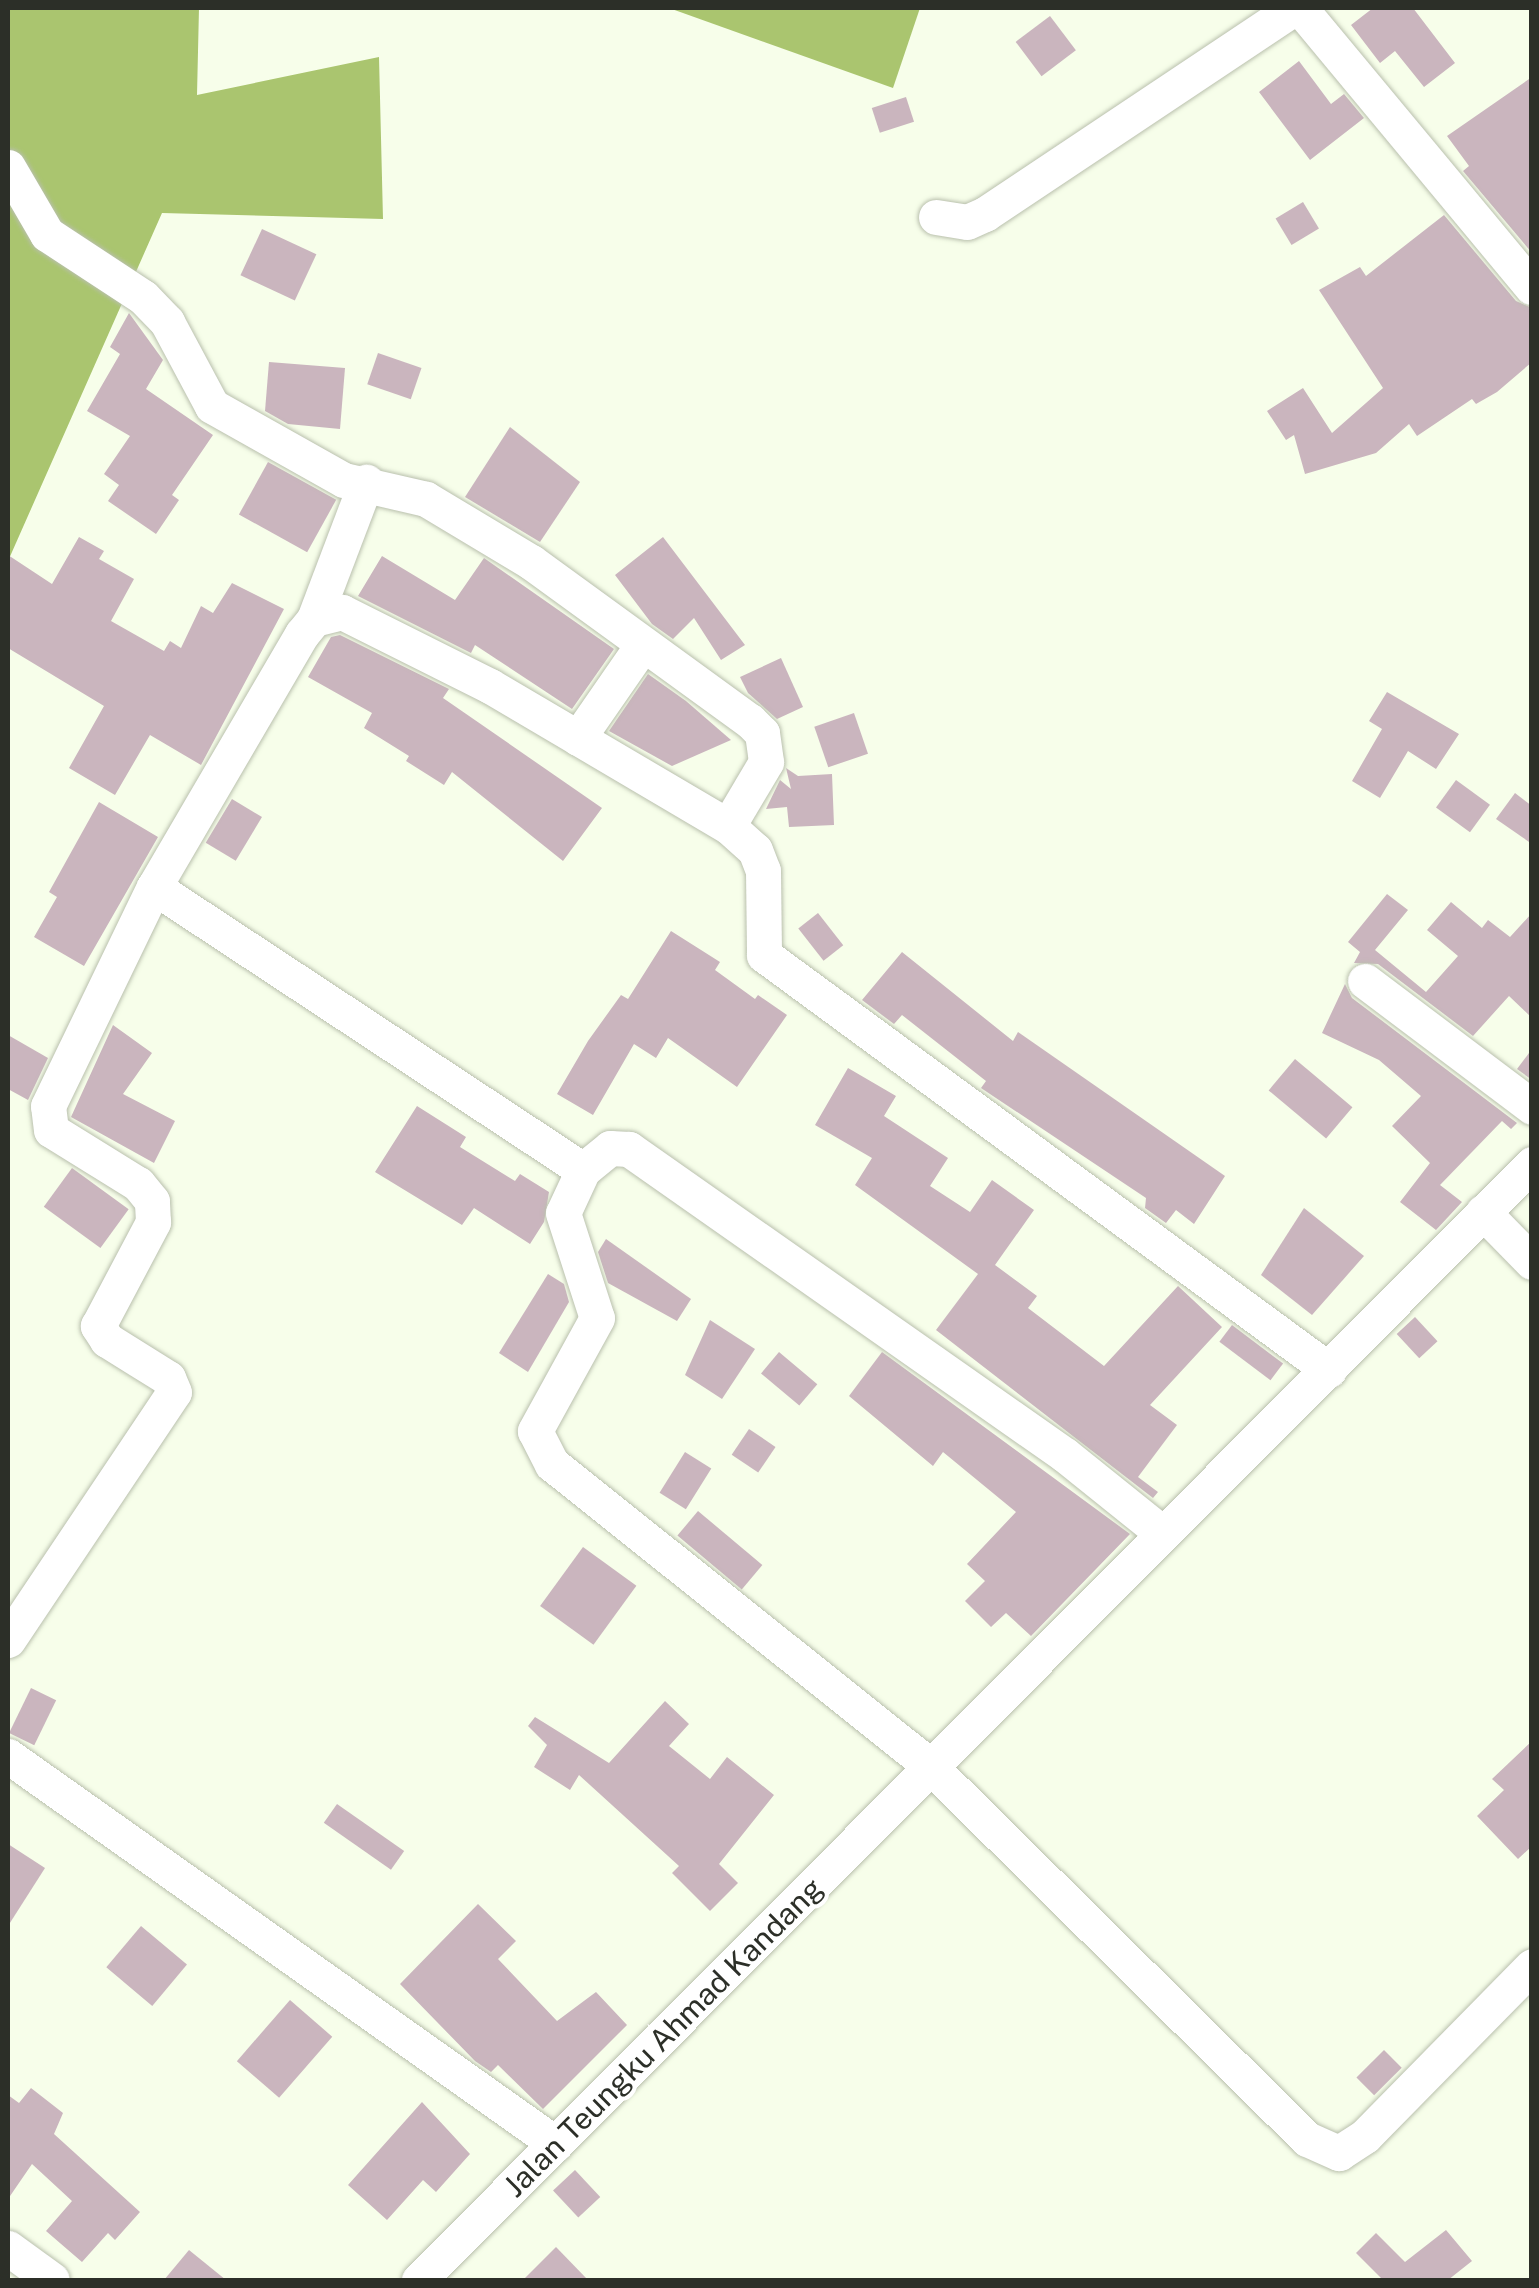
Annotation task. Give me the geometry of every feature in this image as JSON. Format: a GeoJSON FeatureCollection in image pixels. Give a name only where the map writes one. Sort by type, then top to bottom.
{"type":"FeatureCollection","features":[{"type":"Feature","properties":{"kind":"street"},"geometry":{"type":"LineString","coordinates":[[936,218],[966,222],[985,214],[1297,8],[1532,287]]}},
{"type":"Feature","properties":{"kind":"street"},"geometry":{"type":"LineString","coordinates":[[8,167],[47,234],[144,297],[166,322],[212,406],[275,446],[344,480],[366,482],[426,499],[531,562],[762,733],[766,762],[728,826]]}},
{"type":"Feature","properties":{"kind":"street"},"geometry":{"type":"LineString","coordinates":[[8,1640],[174,1392],[168,1378],[108,1340],[98,1326],[153,1222],[152,1202],[138,1184],[51,1130],[46,1118],[154,887],[314,619],[366,482]]}},
{"type":"Feature","properties":{"kind":"street"},"geometry":{"type":"LineString","coordinates":[[314,619],[342,612],[578,738],[728,826],[755,850],[764,871],[764,955],[1328,1370]]}},
{"type":"Feature","properties":{"kind":"street"},"geometry":{"type":"LineString","coordinates":[[578,738],[642,644]]}},
{"type":"Feature","properties":{"kind":"street"},"geometry":{"type":"LineString","coordinates":[[154,887],[583,1170]]}},
{"type":"Feature","properties":{"kind":"street"},"geometry":{"type":"LineString","coordinates":[[1364,982],[1532,1107]]}},
{"type":"Feature","properties":{"kind":"street"},"geometry":{"type":"LineString","coordinates":[[1162,1534],[1065,1455],[629,1148],[610,1148],[583,1170],[563,1212],[597,1318],[540,1416],[538,1446],[552,1464],[917,1783],[1325,2152],[1338,2153],[1365,2136],[1532,1966]]}},
{"type":"Feature","properties":{"kind":"street","name":"Jalan Teungku Ahmad Kandang"},"geometry":{"type":"LineString","coordinates":[[419,2280],[1532,1164]]}},
{"type":"Feature","properties":{"kind":"street"},"geometry":{"type":"LineString","coordinates":[[1483,1212],[1532,1262]]}},
{"type":"Feature","properties":{"kind":"street"},"geometry":{"type":"LineString","coordinates":[[8,1756],[556,2144]]}},
{"type":"Feature","properties":{"kind":"street"},"geometry":{"type":"LineString","coordinates":[[8,2248],[52,2280]]}},
{"type":"Feature","properties":{"kind":"green space"},"geometry":{"type":"Polygon","coordinates":[[[8,8],[199,8],[197,95],[379,57],[383,219],[162,213],[8,561],[8,8]]]}},
{"type":"Feature","properties":{"kind":"green space"},"geometry":{"type":"Polygon","coordinates":[[[669,8],[920,8],[893,88],[669,8]]]}},
{"type":"Feature","properties":{"kind":"building"},"geometry":{"type":"Polygon","coordinates":[[[1373,8],[1413,8],[1455,63],[1424,87],[1395,51],[1380,63],[1351,25],[1373,8]]]}},
{"type":"Feature","properties":{"kind":"building"},"geometry":{"type":"Polygon","coordinates":[[[1050,16],[1076,50],[1042,76],[1016,42],[1050,16]]]}},
{"type":"Feature","properties":{"kind":"building"},"geometry":{"type":"Polygon","coordinates":[[[1299,61],[1331,104],[1344,94],[1364,118],[1310,160],[1259,92],[1299,61]]]}},
{"type":"Feature","properties":{"kind":"building"},"geometry":{"type":"Polygon","coordinates":[[[1532,77],[1532,253],[1463,171],[1469,166],[1447,136],[1532,77]]]}},
{"type":"Feature","properties":{"kind":"building"},"geometry":{"type":"Polygon","coordinates":[[[906,97],[914,122],[880,133],[872,108],[906,97]]]}},
{"type":"Feature","properties":{"kind":"building"},"geometry":{"type":"Polygon","coordinates":[[[1303,202],[1319,229],[1292,245],[1276,218],[1303,202]]]}},
{"type":"Feature","properties":{"kind":"building"},"geometry":{"type":"Polygon","coordinates":[[[1444,215],[1516,301],[1532,308],[1532,362],[1497,392],[1476,404],[1472,399],[1417,436],[1409,424],[1376,453],[1305,474],[1294,435],[1286,440],[1267,411],[1303,388],[1332,433],[1383,388],[1319,290],[1360,267],[1366,276],[1444,215]]]}},
{"type":"Feature","properties":{"kind":"building"},"geometry":{"type":"Polygon","coordinates":[[[262,229],[316,254],[295,301],[240,275],[262,229]]]}},
{"type":"Feature","properties":{"kind":"building"},"geometry":{"type":"Polygon","coordinates":[[[129,313],[163,360],[146,389],[213,435],[172,495],[179,500],[156,534],[108,501],[119,485],[104,474],[130,436],[87,411],[120,354],[110,347],[129,313]]]}},
{"type":"Feature","properties":{"kind":"building"},"geometry":{"type":"Polygon","coordinates":[[[378,353],[421,368],[411,399],[367,384],[378,353]]]}},
{"type":"Feature","properties":{"kind":"building"},"geometry":{"type":"Polygon","coordinates":[[[269,362],[345,368],[340,429],[288,424],[265,411],[269,362]]]}},
{"type":"Feature","properties":{"kind":"building"},"geometry":{"type":"Polygon","coordinates":[[[510,427],[580,482],[540,542],[465,497],[510,427]]]}},
{"type":"Feature","properties":{"kind":"building"},"geometry":{"type":"Polygon","coordinates":[[[268,462],[336,500],[307,552],[239,514],[268,462]]]}},
{"type":"Feature","properties":{"kind":"building"},"geometry":{"type":"Polygon","coordinates":[[[79,537],[104,551],[99,559],[134,579],[111,621],[164,651],[170,641],[181,648],[201,606],[213,613],[232,583],[284,609],[201,765],[150,735],[115,795],[69,768],[104,706],[8,648],[8,555],[52,584],[79,537]]]}},
{"type":"Feature","properties":{"kind":"building"},"geometry":{"type":"Polygon","coordinates":[[[663,537],[745,645],[721,660],[694,618],[673,639],[652,624],[615,575],[663,537]]]}},
{"type":"Feature","properties":{"kind":"building"},"geometry":{"type":"Polygon","coordinates":[[[382,556],[455,600],[484,558],[614,649],[572,709],[475,645],[471,653],[358,596],[382,556]]]}},
{"type":"Feature","properties":{"kind":"building"},"geometry":{"type":"Polygon","coordinates":[[[340,635],[449,689],[443,698],[602,808],[563,861],[452,772],[444,785],[406,761],[409,756],[364,728],[372,713],[308,677],[331,637],[340,635]]]}},
{"type":"Feature","properties":{"kind":"building"},"geometry":{"type":"Polygon","coordinates":[[[781,658],[803,707],[777,719],[748,693],[740,677],[781,658]]]}},
{"type":"Feature","properties":{"kind":"building"},"geometry":{"type":"Polygon","coordinates":[[[648,674],[731,740],[672,766],[609,731],[648,674]]]}},
{"type":"Feature","properties":{"kind":"building"},"geometry":{"type":"Polygon","coordinates":[[[1387,692],[1459,734],[1436,769],[1408,751],[1380,798],[1352,781],[1382,729],[1369,721],[1387,692]]]}},
{"type":"Feature","properties":{"kind":"building"},"geometry":{"type":"Polygon","coordinates":[[[854,713],[868,754],[828,767],[814,727],[854,713]]]}},
{"type":"Feature","properties":{"kind":"building"},"geometry":{"type":"Polygon","coordinates":[[[786,768],[798,776],[832,774],[834,825],[789,827],[787,807],[766,809],[780,780],[791,789],[786,768]]]}},
{"type":"Feature","properties":{"kind":"building"},"geometry":{"type":"Polygon","coordinates":[[[1456,780],[1490,805],[1470,832],[1436,808],[1456,780]]]}},
{"type":"Feature","properties":{"kind":"building"},"geometry":{"type":"Polygon","coordinates":[[[1515,793],[1532,806],[1532,844],[1496,819],[1515,793]]]}},
{"type":"Feature","properties":{"kind":"building"},"geometry":{"type":"Polygon","coordinates":[[[232,799],[262,817],[236,861],[206,843],[232,799]]]}},
{"type":"Feature","properties":{"kind":"building"},"geometry":{"type":"Polygon","coordinates":[[[99,802],[158,837],[84,966],[34,937],[57,897],[49,892],[99,802]]]}},
{"type":"Feature","properties":{"kind":"building"},"geometry":{"type":"Polygon","coordinates":[[[1387,894],[1408,910],[1375,950],[1426,992],[1458,956],[1427,930],[1451,902],[1482,928],[1488,920],[1510,937],[1532,913],[1532,1018],[1509,996],[1473,1036],[1378,964],[1354,963],[1360,952],[1348,942],[1387,894]]]}},
{"type":"Feature","properties":{"kind":"building"},"geometry":{"type":"Polygon","coordinates":[[[818,913],[843,945],[824,961],[798,928],[818,913]]]}},
{"type":"Feature","properties":{"kind":"building"},"geometry":{"type":"Polygon","coordinates":[[[671,931],[720,962],[715,970],[755,999],[758,995],[787,1015],[737,1087],[668,1038],[656,1058],[634,1044],[593,1115],[557,1094],[588,1041],[621,995],[628,999],[671,931]]]}},
{"type":"Feature","properties":{"kind":"building"},"geometry":{"type":"Polygon","coordinates":[[[902,952],[1013,1041],[1018,1032],[1225,1176],[1194,1224],[1176,1210],[1166,1223],[1145,1208],[1146,1198],[981,1088],[986,1081],[902,1015],[894,1024],[862,1000],[902,952]]]}},
{"type":"Feature","properties":{"kind":"building"},"geometry":{"type":"Polygon","coordinates":[[[1345,984],[1352,998],[1517,1123],[1511,1129],[1502,1121],[1440,1185],[1462,1202],[1436,1230],[1400,1202],[1430,1163],[1392,1126],[1421,1096],[1379,1060],[1322,1033],[1345,984]]]}},
{"type":"Feature","properties":{"kind":"building"},"geometry":{"type":"Polygon","coordinates":[[[113,1025],[152,1053],[123,1094],[175,1121],[154,1163],[71,1117],[113,1025]]]}},
{"type":"Feature","properties":{"kind":"building"},"geometry":{"type":"Polygon","coordinates":[[[8,1035],[48,1058],[28,1100],[8,1089],[8,1035]]]}},
{"type":"Feature","properties":{"kind":"building"},"geometry":{"type":"Polygon","coordinates":[[[1532,1049],[1532,1080],[1517,1069],[1532,1049]]]}},
{"type":"Feature","properties":{"kind":"building"},"geometry":{"type":"Polygon","coordinates":[[[1295,1059],[1352,1107],[1326,1139],[1269,1090],[1295,1059]]]}},
{"type":"Feature","properties":{"kind":"building"},"geometry":{"type":"Polygon","coordinates":[[[848,1068],[896,1096],[884,1116],[948,1158],[930,1186],[970,1212],[992,1180],[1034,1210],[995,1265],[1037,1296],[1028,1308],[1104,1366],[1178,1286],[1222,1327],[1150,1405],[1177,1425],[1138,1477],[1158,1492],[1153,1498],[936,1330],[978,1274],[855,1185],[872,1158],[815,1125],[848,1068]]]}},
{"type":"Feature","properties":{"kind":"building"},"geometry":{"type":"Polygon","coordinates":[[[417,1106],[466,1137],[460,1147],[515,1181],[520,1174],[549,1192],[544,1222],[530,1244],[474,1208],[462,1225],[375,1172],[417,1106]]]}},
{"type":"Feature","properties":{"kind":"building"},"geometry":{"type":"Polygon","coordinates":[[[72,1168],[129,1209],[100,1248],[44,1207],[72,1168]]]}},
{"type":"Feature","properties":{"kind":"building"},"geometry":{"type":"Polygon","coordinates":[[[1304,1208],[1364,1256],[1312,1315],[1261,1275],[1304,1208]]]}},
{"type":"Feature","properties":{"kind":"building"},"geometry":{"type":"Polygon","coordinates":[[[606,1239],[691,1299],[677,1321],[608,1283],[598,1252],[606,1239]]]}},
{"type":"Feature","properties":{"kind":"building"},"geometry":{"type":"Polygon","coordinates":[[[548,1274],[564,1284],[569,1302],[528,1372],[499,1353],[548,1274]]]}},
{"type":"Feature","properties":{"kind":"building"},"geometry":{"type":"Polygon","coordinates":[[[1415,1317],[1438,1341],[1419,1358],[1397,1334],[1415,1317]]]}},
{"type":"Feature","properties":{"kind":"building"},"geometry":{"type":"Polygon","coordinates":[[[710,1320],[755,1349],[722,1399],[685,1375],[710,1320]]]}},
{"type":"Feature","properties":{"kind":"building"},"geometry":{"type":"Polygon","coordinates":[[[1232,1325],[1283,1364],[1270,1380],[1219,1342],[1232,1325]]]}},
{"type":"Feature","properties":{"kind":"building"},"geometry":{"type":"Polygon","coordinates":[[[779,1352],[817,1384],[799,1406],[761,1373],[779,1352]]]}},
{"type":"Feature","properties":{"kind":"building"},"geometry":{"type":"Polygon","coordinates":[[[882,1352],[1130,1534],[1031,1636],[1006,1613],[991,1627],[965,1601],[985,1581],[967,1564],[1016,1512],[943,1452],[933,1466],[849,1396],[882,1352]]]}},
{"type":"Feature","properties":{"kind":"building"},"geometry":{"type":"Polygon","coordinates":[[[749,1429],[776,1447],[758,1473],[732,1455],[749,1429]]]}},
{"type":"Feature","properties":{"kind":"building"},"geometry":{"type":"Polygon","coordinates":[[[685,1452],[711,1468],[686,1509],[660,1493],[685,1452]]]}},
{"type":"Feature","properties":{"kind":"building"},"geometry":{"type":"Polygon","coordinates":[[[698,1511],[762,1565],[742,1590],[677,1536],[698,1511]]]}},
{"type":"Feature","properties":{"kind":"building"},"geometry":{"type":"Polygon","coordinates":[[[583,1547],[636,1586],[593,1645],[540,1606],[583,1547]]]}},
{"type":"Feature","properties":{"kind":"building"},"geometry":{"type":"Polygon","coordinates":[[[31,1688],[56,1700],[34,1745],[9,1733],[31,1688]]]}},
{"type":"Feature","properties":{"kind":"building"},"geometry":{"type":"Polygon","coordinates":[[[665,1701],[689,1724],[669,1746],[710,1779],[727,1757],[774,1795],[719,1864],[738,1883],[710,1911],[672,1873],[679,1866],[579,1775],[570,1790],[534,1767],[547,1745],[528,1726],[535,1717],[609,1763],[665,1701]]]}},
{"type":"Feature","properties":{"kind":"building"},"geometry":{"type":"Polygon","coordinates":[[[1532,1741],[1532,1846],[1518,1859],[1477,1816],[1504,1790],[1492,1779],[1532,1741]]]}},
{"type":"Feature","properties":{"kind":"building"},"geometry":{"type":"Polygon","coordinates":[[[337,1804],[404,1851],[391,1870],[324,1823],[337,1804]]]}},
{"type":"Feature","properties":{"kind":"building"},"geometry":{"type":"Polygon","coordinates":[[[8,1844],[45,1868],[8,1926],[8,1844]]]}},
{"type":"Feature","properties":{"kind":"building"},"geometry":{"type":"Polygon","coordinates":[[[478,1904],[516,1941],[498,1959],[557,2021],[596,1992],[627,2025],[543,2109],[498,2065],[491,2072],[475,2061],[400,1984],[478,1904]]]}},
{"type":"Feature","properties":{"kind":"building"},"geometry":{"type":"Polygon","coordinates":[[[141,1926],[187,1965],[152,2006],[106,1967],[141,1926]]]}},
{"type":"Feature","properties":{"kind":"building"},"geometry":{"type":"Polygon","coordinates":[[[290,2000],[332,2037],[279,2098],[237,2061],[290,2000]]]}},
{"type":"Feature","properties":{"kind":"building"},"geometry":{"type":"Polygon","coordinates":[[[1384,2050],[1402,2068],[1374,2095],[1356,2078],[1384,2050]]]}},
{"type":"Feature","properties":{"kind":"building"},"geometry":{"type":"Polygon","coordinates":[[[31,2088],[63,2113],[54,2134],[140,2212],[115,2240],[108,2233],[82,2262],[46,2231],[72,2201],[32,2164],[8,2199],[8,2095],[19,2103],[31,2088]]]}},
{"type":"Feature","properties":{"kind":"building"},"geometry":{"type":"Polygon","coordinates":[[[422,2102],[470,2154],[436,2192],[423,2180],[387,2220],[348,2185],[422,2102]]]}},
{"type":"Feature","properties":{"kind":"building"},"geometry":{"type":"Polygon","coordinates":[[[575,2170],[600,2197],[578,2218],[553,2190],[575,2170]]]}},
{"type":"Feature","properties":{"kind":"building"},"geometry":{"type":"Polygon","coordinates":[[[1446,2230],[1472,2261],[1448,2280],[1383,2280],[1356,2253],[1376,2233],[1405,2262],[1446,2230]]]}},
{"type":"Feature","properties":{"kind":"building"},"geometry":{"type":"Polygon","coordinates":[[[556,2247],[588,2280],[523,2280],[556,2247]]]}},
{"type":"Feature","properties":{"kind":"building"},"geometry":{"type":"Polygon","coordinates":[[[189,2250],[226,2280],[164,2280],[189,2250]]]}}]}
